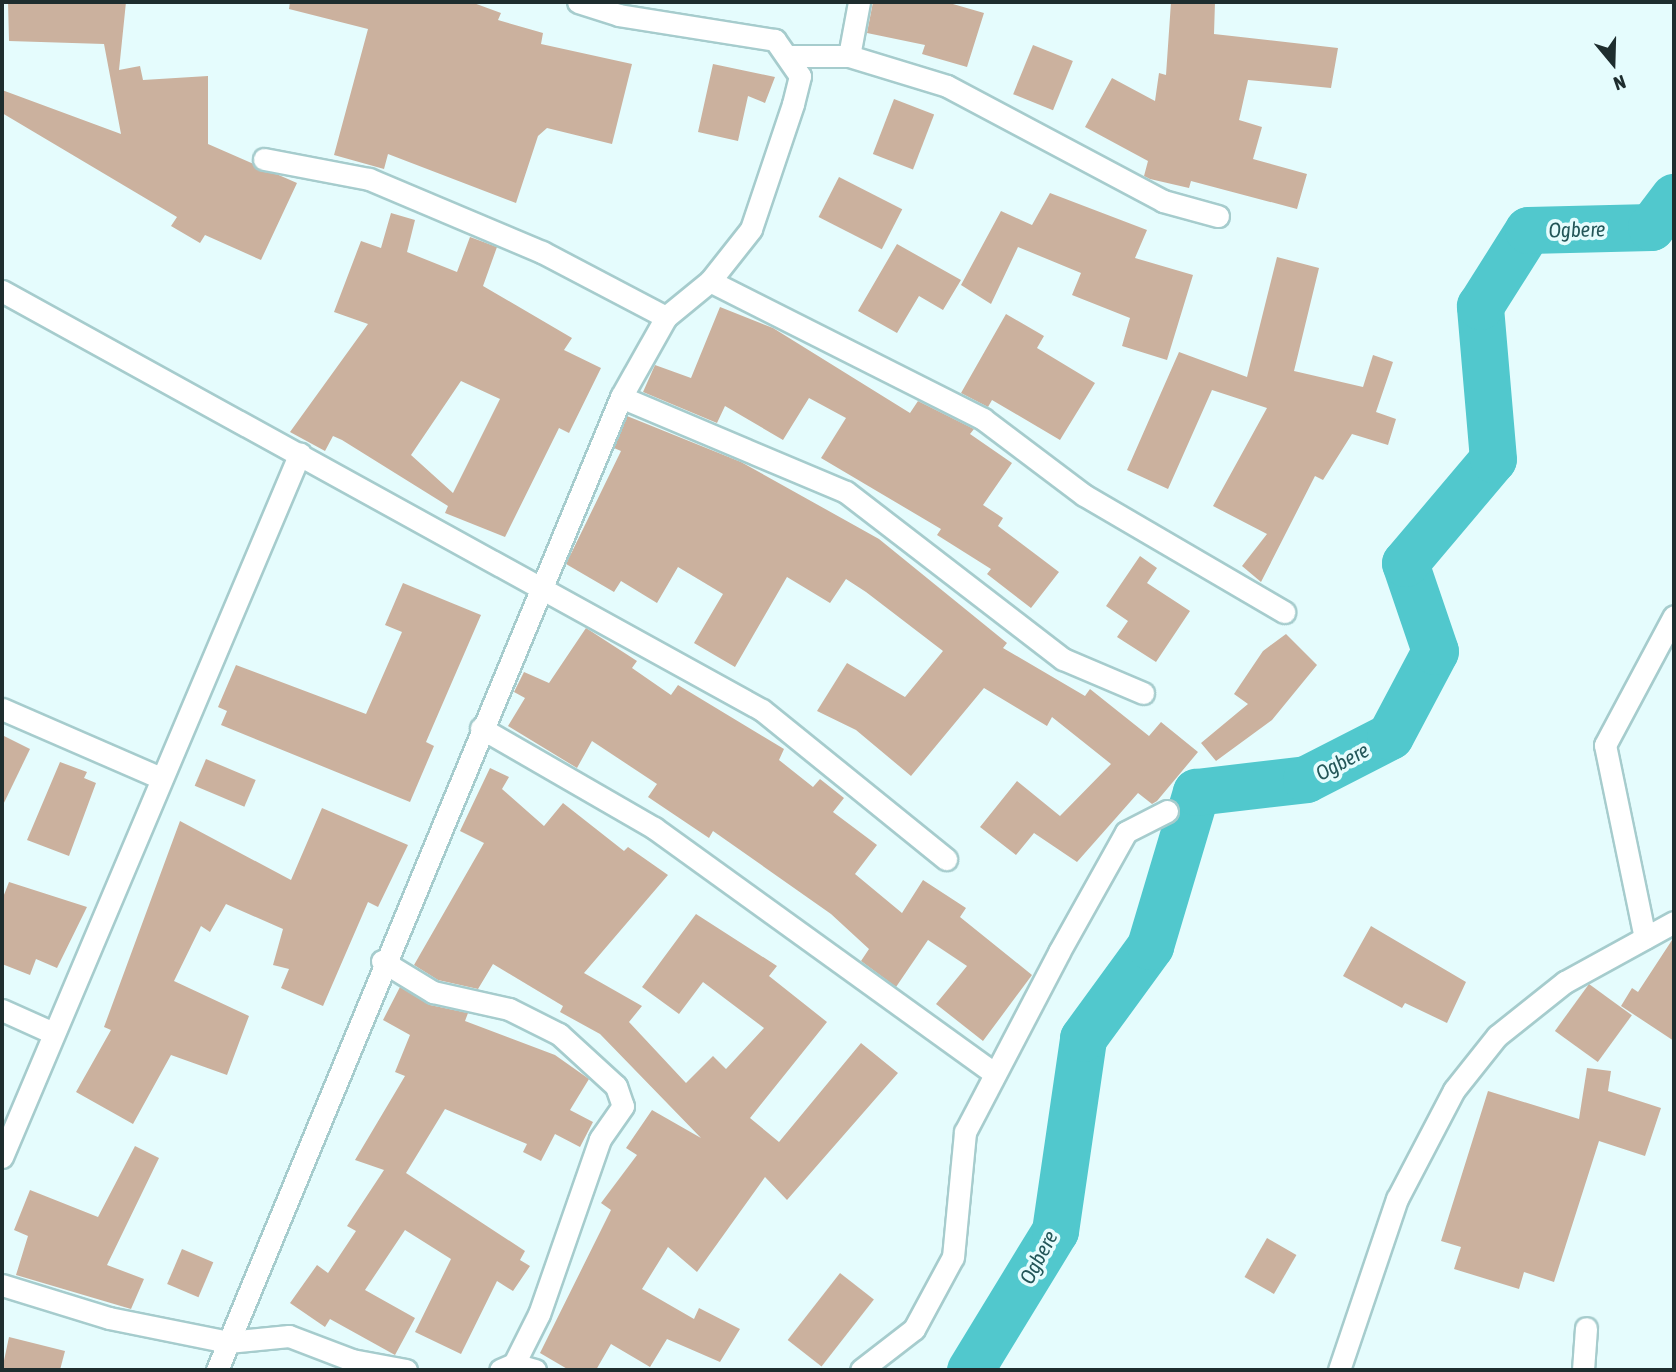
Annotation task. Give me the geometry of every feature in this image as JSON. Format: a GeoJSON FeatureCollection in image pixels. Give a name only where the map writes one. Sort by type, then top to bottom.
{"type":"FeatureCollection","features":[{"type":"Feature","properties":{"kind":"street"},"geometry":{"type":"LineString","coordinates":[[217,1370],[382,961],[621,397],[666,317],[710,281],[751,229],[796,95],[800,76],[792,56],[775,40],[619,15],[578,2]]}},
{"type":"Feature","properties":{"kind":"street"},"geometry":{"type":"LineString","coordinates":[[849,56],[859,2]]}},
{"type":"Feature","properties":{"kind":"street"},"geometry":{"type":"LineString","coordinates":[[792,56],[849,56],[947,86],[1163,201],[1218,216]]}},
{"type":"Feature","properties":{"kind":"street"},"geometry":{"type":"LineString","coordinates":[[264,159],[369,180],[542,252],[666,317]]}},
{"type":"Feature","properties":{"kind":"street"},"geometry":{"type":"LineString","coordinates":[[710,281],[983,419],[1084,495],[1283,612]]}},
{"type":"Feature","properties":{"kind":"street"},"geometry":{"type":"LineString","coordinates":[[2,291],[762,710],[946,859]]}},
{"type":"Feature","properties":{"kind":"street"},"geometry":{"type":"LineString","coordinates":[[621,397],[846,492],[1063,659],[1143,693]]}},
{"type":"Feature","properties":{"kind":"street"},"geometry":{"type":"LineString","coordinates":[[2,1157],[51,1032],[300,453]]}},
{"type":"Feature","properties":{"kind":"street"},"geometry":{"type":"LineString","coordinates":[[1645,938],[1605,745],[1674,616]]}},
{"type":"Feature","properties":{"kind":"street"},"geometry":{"type":"LineString","coordinates":[[2,709],[161,778]]}},
{"type":"Feature","properties":{"kind":"street"},"geometry":{"type":"LineString","coordinates":[[481,728],[654,828],[995,1074]]}},
{"type":"Feature","properties":{"kind":"street"},"geometry":{"type":"LineString","coordinates":[[861,1370],[914,1329],[953,1257],[965,1132],[1126,832],[1167,811]]}},
{"type":"Feature","properties":{"kind":"street"},"geometry":{"type":"LineString","coordinates":[[1339,1370],[1397,1199],[1454,1090],[1497,1036],[1565,982],[1674,922]]}},
{"type":"Feature","properties":{"kind":"street"},"geometry":{"type":"LineString","coordinates":[[382,961],[433,992],[509,1009],[559,1034],[616,1086],[622,1106],[600,1139],[539,1314],[507,1367],[535,1370]]}},
{"type":"Feature","properties":{"kind":"street"},"geometry":{"type":"LineString","coordinates":[[2,1010],[51,1032]]}},
{"type":"Feature","properties":{"kind":"street"},"geometry":{"type":"LineString","coordinates":[[2,1284],[109,1318],[228,1342],[289,1336],[352,1360],[406,1370]]}},
{"type":"Feature","properties":{"kind":"street"},"geometry":{"type":"LineString","coordinates":[[1583,1370],[1586,1328]]}},
{"type":"Feature","properties":{"kind":"building"},"geometry":{"type":"Polygon","coordinates":[[[8,2],[126,2],[119,70],[140,66],[143,80],[208,76],[208,144],[297,183],[261,260],[205,235],[200,243],[171,226],[177,217],[2,113],[2,90],[121,134],[104,44],[9,41],[8,2]]]}},
{"type":"Feature","properties":{"kind":"building"},"geometry":{"type":"Polygon","coordinates":[[[290,2],[471,2],[501,13],[498,20],[543,33],[541,44],[632,64],[612,144],[547,128],[538,136],[516,203],[388,154],[384,169],[334,155],[368,29],[289,9],[290,2]]]}},
{"type":"Feature","properties":{"kind":"building"},"geometry":{"type":"Polygon","coordinates":[[[873,2],[946,2],[984,13],[967,67],[922,54],[925,45],[867,33],[873,2]]]}},
{"type":"Feature","properties":{"kind":"building"},"geometry":{"type":"Polygon","coordinates":[[[1171,2],[1215,2],[1214,34],[1338,48],[1331,88],[1248,80],[1239,120],[1262,127],[1253,159],[1307,174],[1297,209],[1191,181],[1189,188],[1150,179],[1144,176],[1148,161],[1085,127],[1112,78],[1155,101],[1159,73],[1166,75],[1171,2]]]}},
{"type":"Feature","properties":{"kind":"building"},"geometry":{"type":"Polygon","coordinates":[[[1033,45],[1073,61],[1053,110],[1013,94],[1033,45]]]}},
{"type":"Feature","properties":{"kind":"building"},"geometry":{"type":"Polygon","coordinates":[[[713,64],[775,77],[765,103],[748,96],[738,141],[698,132],[713,64]]]}},
{"type":"Feature","properties":{"kind":"building"},"geometry":{"type":"Polygon","coordinates":[[[894,99],[934,114],[913,169],[873,154],[894,99]]]}},
{"type":"Feature","properties":{"kind":"building"},"geometry":{"type":"Polygon","coordinates":[[[839,177],[902,209],[882,249],[819,217],[839,177]]]}},
{"type":"Feature","properties":{"kind":"building"},"geometry":{"type":"Polygon","coordinates":[[[1050,193],[1147,230],[1135,258],[1193,275],[1167,360],[1122,346],[1130,318],[1072,295],[1081,273],[1018,247],[991,304],[961,285],[1001,211],[1032,225],[1050,193]]]}},
{"type":"Feature","properties":{"kind":"building"},"geometry":{"type":"Polygon","coordinates":[[[391,213],[415,220],[407,252],[457,272],[470,237],[497,247],[483,286],[572,338],[564,350],[601,368],[569,433],[559,428],[505,537],[445,513],[448,506],[342,440],[333,436],[325,451],[290,432],[368,324],[334,312],[361,241],[381,248],[391,213]],[[461,381],[411,455],[453,493],[500,399],[461,381]]]}},
{"type":"Feature","properties":{"kind":"building"},"geometry":{"type":"Polygon","coordinates":[[[897,244],[961,280],[943,310],[919,296],[897,333],[858,311],[897,244]]]}},
{"type":"Feature","properties":{"kind":"building"},"geometry":{"type":"Polygon","coordinates":[[[1277,257],[1319,268],[1294,371],[1363,387],[1373,355],[1393,362],[1376,412],[1396,419],[1388,445],[1352,434],[1323,480],[1315,476],[1261,582],[1242,566],[1267,534],[1213,506],[1267,408],[1212,390],[1168,489],[1127,470],[1179,352],[1247,377],[1277,257]]]}},
{"type":"Feature","properties":{"kind":"building"},"geometry":{"type":"Polygon","coordinates":[[[720,307],[773,328],[910,413],[918,401],[974,429],[970,434],[1012,463],[983,505],[1003,518],[998,526],[1059,572],[1031,608],[987,574],[991,569],[937,535],[941,529],[821,458],[846,418],[809,398],[783,440],[725,406],[717,423],[643,392],[655,365],[691,378],[720,307]]]}},
{"type":"Feature","properties":{"kind":"building"},"geometry":{"type":"Polygon","coordinates":[[[1006,314],[1044,336],[1037,348],[1095,383],[1060,440],[992,400],[988,407],[961,393],[1006,314]]]}},
{"type":"Feature","properties":{"kind":"building"},"geometry":{"type":"Polygon","coordinates":[[[627,416],[741,462],[879,539],[1007,643],[1003,648],[1085,696],[1090,689],[1149,736],[1161,722],[1198,752],[1157,801],[1152,804],[1138,793],[1077,862],[1034,833],[1016,855],[980,827],[1017,781],[1060,816],[1111,764],[1052,717],[1047,726],[984,688],[911,776],[856,730],[817,711],[847,663],[905,697],[943,651],[846,579],[830,603],[787,577],[735,667],[694,643],[723,594],[678,567],[657,603],[621,581],[614,592],[566,564],[621,451],[614,448],[627,416]]]}},
{"type":"Feature","properties":{"kind":"building"},"geometry":{"type":"Polygon","coordinates":[[[1140,556],[1157,568],[1147,583],[1190,611],[1156,662],[1117,637],[1128,621],[1106,606],[1140,556]]]}},
{"type":"Feature","properties":{"kind":"building"},"geometry":{"type":"Polygon","coordinates":[[[403,583],[481,615],[426,742],[434,746],[410,802],[221,725],[227,711],[218,707],[236,665],[366,714],[402,632],[385,625],[403,583]]]}},
{"type":"Feature","properties":{"kind":"building"},"geometry":{"type":"Polygon","coordinates":[[[586,628],[637,661],[632,668],[671,695],[678,685],[784,749],[779,760],[813,787],[820,779],[844,798],[833,812],[877,845],[855,874],[902,913],[923,880],[966,908],[960,917],[1032,975],[983,1041],[936,1004],[967,966],[928,940],[896,987],[861,961],[869,949],[831,914],[713,831],[709,838],[648,797],[657,784],[592,741],[577,768],[508,726],[525,698],[514,692],[524,672],[549,683],[586,628]]]}},
{"type":"Feature","properties":{"kind":"building"},"geometry":{"type":"Polygon","coordinates":[[[1286,634],[1317,665],[1272,720],[1216,761],[1201,743],[1248,704],[1234,694],[1263,651],[1286,634]]]}},
{"type":"Feature","properties":{"kind":"building"},"geometry":{"type":"Polygon","coordinates":[[[2,735],[30,749],[2,807],[2,735]]]}},
{"type":"Feature","properties":{"kind":"building"},"geometry":{"type":"Polygon","coordinates":[[[206,759],[256,780],[244,807],[195,786],[206,759]]]}},
{"type":"Feature","properties":{"kind":"building"},"geometry":{"type":"Polygon","coordinates":[[[60,762],[87,772],[84,778],[96,783],[69,856],[27,840],[60,762]]]}},
{"type":"Feature","properties":{"kind":"building"},"geometry":{"type":"Polygon","coordinates":[[[490,768],[509,777],[502,789],[544,826],[563,803],[624,851],[628,847],[668,875],[584,973],[642,1006],[629,1022],[686,1083],[713,1056],[726,1069],[764,1028],[703,982],[679,1014],[642,987],[696,914],[777,966],[769,976],[827,1022],[750,1118],[779,1142],[861,1043],[898,1073],[787,1200],[765,1177],[697,1272],[668,1247],[642,1289],[694,1319],[699,1308],[740,1329],[720,1362],[667,1339],[650,1367],[611,1344],[596,1370],[569,1370],[540,1353],[611,1210],[601,1203],[637,1155],[626,1148],[652,1110],[701,1138],[600,1034],[560,1012],[563,1006],[493,964],[478,989],[438,980],[414,965],[484,843],[460,831],[490,768]]]}},
{"type":"Feature","properties":{"kind":"building"},"geometry":{"type":"Polygon","coordinates":[[[322,808],[408,845],[378,907],[368,902],[323,1006],[281,988],[289,969],[273,965],[283,929],[226,904],[210,932],[201,926],[174,981],[249,1016],[227,1075],[171,1055],[133,1124],[76,1092],[111,1030],[104,1027],[180,821],[291,880],[322,808]]]}},
{"type":"Feature","properties":{"kind":"building"},"geometry":{"type":"Polygon","coordinates":[[[9,882],[87,907],[57,968],[36,959],[30,975],[2,964],[2,900],[9,882]]]}},
{"type":"Feature","properties":{"kind":"building"},"geometry":{"type":"Polygon","coordinates":[[[1371,926],[1466,982],[1447,1023],[1405,1003],[1402,1008],[1343,976],[1371,926]]]}},
{"type":"Feature","properties":{"kind":"building"},"geometry":{"type":"Polygon","coordinates":[[[1674,937],[1674,1041],[1621,1006],[1632,988],[1638,992],[1674,937]]]}},
{"type":"Feature","properties":{"kind":"building"},"geometry":{"type":"Polygon","coordinates":[[[1589,984],[1632,1015],[1598,1062],[1555,1031],[1589,984]]]}},
{"type":"Feature","properties":{"kind":"building"},"geometry":{"type":"Polygon","coordinates":[[[400,987],[430,1005],[468,1013],[465,1021],[555,1055],[589,1079],[570,1110],[593,1122],[580,1147],[555,1134],[541,1161],[523,1152],[527,1144],[445,1109],[406,1173],[525,1251],[520,1260],[530,1266],[513,1291],[497,1281],[461,1354],[415,1332],[451,1259],[405,1230],[365,1290],[415,1318],[395,1355],[330,1319],[325,1327],[290,1303],[317,1265],[328,1273],[356,1231],[347,1226],[384,1170],[355,1160],[405,1076],[395,1072],[410,1035],[383,1020],[400,987]]]}},
{"type":"Feature","properties":{"kind":"building"},"geometry":{"type":"Polygon","coordinates":[[[1587,1068],[1611,1071],[1608,1091],[1661,1108],[1645,1156],[1599,1141],[1554,1282],[1524,1272],[1519,1289],[1454,1269],[1461,1247],[1441,1241],[1488,1091],[1579,1119],[1587,1068]]]}},
{"type":"Feature","properties":{"kind":"building"},"geometry":{"type":"Polygon","coordinates":[[[135,1146],[159,1158],[107,1265],[144,1279],[131,1309],[16,1275],[28,1236],[14,1230],[30,1190],[98,1217],[135,1146]]]}},
{"type":"Feature","properties":{"kind":"building"},"geometry":{"type":"Polygon","coordinates":[[[1267,1238],[1296,1255],[1274,1294],[1244,1277],[1267,1238]]]}},
{"type":"Feature","properties":{"kind":"building"},"geometry":{"type":"Polygon","coordinates":[[[182,1249],[213,1262],[198,1297],[167,1284],[182,1249]]]}},
{"type":"Feature","properties":{"kind":"building"},"geometry":{"type":"Polygon","coordinates":[[[840,1273],[874,1299],[822,1366],[788,1340],[840,1273]]]}},
{"type":"Feature","properties":{"kind":"building"},"geometry":{"type":"Polygon","coordinates":[[[9,1337],[65,1351],[60,1370],[2,1370],[9,1337]]]}},
{"type":"Feature","properties":{"kind":"waterway","name":"Ogbere"},"geometry":{"type":"LineString","coordinates":[[970,1370],[1055,1231],[1083,1038],[1150,946],[1196,792],[1306,779],[1390,736],[1435,651],[1405,563],[1493,459],[1480,306],[1528,230],[1651,227],[1674,197]]}}]}
